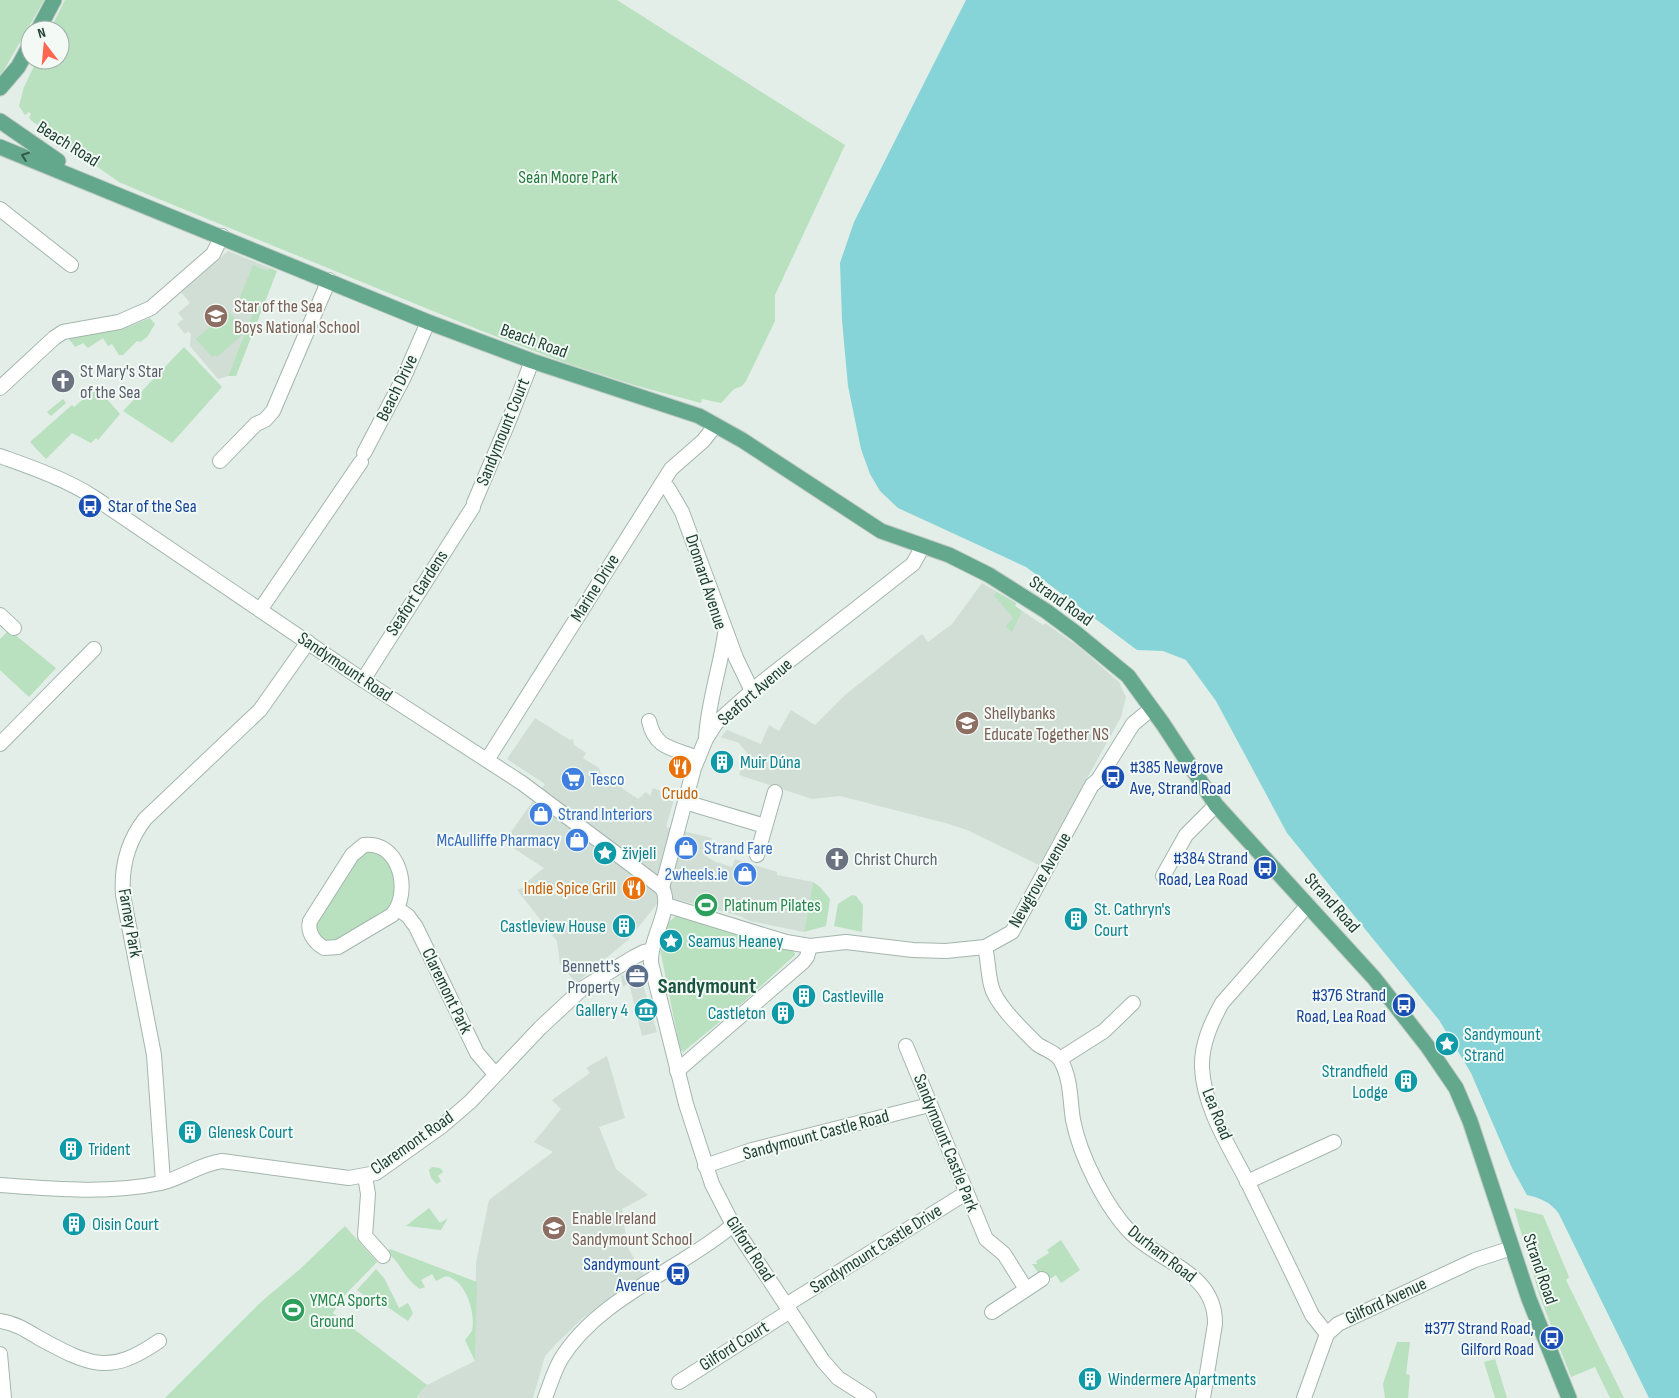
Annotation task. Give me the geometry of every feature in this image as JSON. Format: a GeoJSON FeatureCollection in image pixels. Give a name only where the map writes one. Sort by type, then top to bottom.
{"type":"FeatureCollection","features":[{"type":"Feature","properties":{"kind":"main road"},"geometry":{"type":"LineString","coordinates":[[43,20],[54,0]]}},
{"type":"Feature","properties":{"kind":"main road"},"geometry":{"type":"LineString","coordinates":[[0,88],[20,63]]}},
{"type":"Feature","properties":{"kind":"main road","name":"Beach Road"},"geometry":{"type":"LineString","coordinates":[[0,121],[41,150],[118,195]]}},
{"type":"Feature","properties":{"kind":"main road","name":"Beach Road"},"geometry":{"type":"LineString","coordinates":[[0,147],[222,236],[428,322],[532,361],[686,411],[742,440],[881,531],[923,546]]}},
{"type":"Feature","properties":{"kind":"main road","name":"Strand Road"},"geometry":{"type":"LineString","coordinates":[[923,546],[949,555],[989,575],[1046,611],[1128,676],[1216,805],[1379,985],[1423,1040],[1456,1088],[1470,1121],[1552,1360],[1569,1398]]}},
{"type":"Feature","properties":{"kind":"street"},"geometry":{"type":"LineString","coordinates":[[0,209],[71,265]]}},
{"type":"Feature","properties":{"kind":"street"},"geometry":{"type":"LineString","coordinates":[[0,388],[63,332],[119,322],[151,308],[213,254],[222,236]]}},
{"type":"Feature","properties":{"kind":"street"},"geometry":{"type":"LineString","coordinates":[[220,461],[256,424],[265,420],[273,411],[329,280]]}},
{"type":"Feature","properties":{"kind":"street","name":"Beach Drive"},"geometry":{"type":"LineString","coordinates":[[260,610],[363,458],[404,377],[428,322]]}},
{"type":"Feature","properties":{"kind":"street","name":"Sandymount Court"},"geometry":{"type":"LineString","coordinates":[[473,505],[532,361]]}},
{"type":"Feature","properties":{"kind":"street","name":"Marine Drive"},"geometry":{"type":"LineString","coordinates":[[487,760],[671,469],[703,441],[715,426]]}},
{"type":"Feature","properties":{"kind":"street","name":"Sandymount Road"},"geometry":{"type":"LineString","coordinates":[[0,456],[36,469],[80,489],[362,680],[487,760],[618,852],[662,888]]}},
{"type":"Feature","properties":{"kind":"street","name":"Dromard Avenue"},"geometry":{"type":"LineString","coordinates":[[661,485],[668,488],[682,512],[725,631],[707,716],[706,738]]}},
{"type":"Feature","properties":{"kind":"street","name":"Seafort Gardens"},"geometry":{"type":"LineString","coordinates":[[362,680],[473,505]]}},
{"type":"Feature","properties":{"kind":"street","name":"Seafort Avenue"},"geometry":{"type":"LineString","coordinates":[[662,888],[684,802],[698,758],[706,738],[716,723],[752,691],[913,564],[923,546]]}},
{"type":"Feature","properties":{"kind":"street"},"geometry":{"type":"LineString","coordinates":[[0,615],[14,628]]}},
{"type":"Feature","properties":{"kind":"street"},"geometry":{"type":"LineString","coordinates":[[725,631],[752,691]]}},
{"type":"Feature","properties":{"kind":"street","name":"Farney Park"},"geometry":{"type":"LineString","coordinates":[[164,1182],[154,1055],[125,911],[124,864],[133,836],[145,819],[260,710],[308,642]]}},
{"type":"Feature","properties":{"kind":"street"},"geometry":{"type":"LineString","coordinates":[[0,744],[94,649]]}},
{"type":"Feature","properties":{"kind":"street","name":"Newgrove Avenue"},"geometry":{"type":"LineString","coordinates":[[666,905],[786,942],[810,946],[846,942],[913,950],[946,951],[985,947],[1012,932],[1092,785],[1098,780],[1133,724],[1151,709]]}},
{"type":"Feature","properties":{"kind":"street"},"geometry":{"type":"LineString","coordinates":[[649,721],[652,735],[658,742],[698,758]]}},
{"type":"Feature","properties":{"kind":"street"},"geometry":{"type":"LineString","coordinates":[[757,855],[775,792]]}},
{"type":"Feature","properties":{"kind":"street"},"geometry":{"type":"LineString","coordinates":[[684,802],[765,826]]}},
{"type":"Feature","properties":{"kind":"street"},"geometry":{"type":"LineString","coordinates":[[1163,876],[1186,835],[1216,805]]}},
{"type":"Feature","properties":{"kind":"street"},"geometry":{"type":"LineString","coordinates":[[364,846],[385,848],[392,854],[402,891],[398,909],[384,920],[334,948],[319,945],[309,929],[310,921],[346,863],[358,849],[364,846]]}},
{"type":"Feature","properties":{"kind":"street"},"geometry":{"type":"LineString","coordinates":[[650,952],[666,905],[666,896],[662,888]]}},
{"type":"Feature","properties":{"kind":"street","name":"Lea Road"},"geometry":{"type":"LineString","coordinates":[[1308,905],[1222,1003],[1212,1020],[1203,1055],[1204,1081],[1217,1122],[1312,1315],[1327,1334]]}},
{"type":"Feature","properties":{"kind":"street","name":"Claremont Park"},"geometry":{"type":"LineString","coordinates":[[398,909],[416,927],[477,1053],[495,1074]]}},
{"type":"Feature","properties":{"kind":"street"},"geometry":{"type":"LineString","coordinates":[[677,1071],[803,962],[807,957],[810,946]]}},
{"type":"Feature","properties":{"kind":"street"},"geometry":{"type":"LineString","coordinates":[[985,947],[990,985],[995,995],[1032,1038],[1060,1059],[1104,1031],[1134,1003]]}},
{"type":"Feature","properties":{"kind":"street","name":"Claremont Road"},"geometry":{"type":"LineString","coordinates":[[0,1185],[108,1189],[133,1188],[164,1182],[212,1162],[222,1161],[349,1178],[365,1176],[387,1166],[442,1126],[470,1102],[540,1028],[583,988],[644,952],[650,952]]}},
{"type":"Feature","properties":{"kind":"street","name":"Gilford Road"},"geometry":{"type":"LineString","coordinates":[[650,952],[652,968],[677,1071],[705,1166],[733,1225],[823,1360],[851,1394],[869,1398]]}},
{"type":"Feature","properties":{"kind":"street","name":"Sandymount Castle Park"},"geometry":{"type":"LineString","coordinates":[[906,1046],[986,1239],[1001,1250],[1026,1289]]}},
{"type":"Feature","properties":{"kind":"street","name":"Durham Road"},"geometry":{"type":"LineString","coordinates":[[1060,1059],[1068,1081],[1074,1121],[1084,1153],[1112,1210],[1132,1234],[1200,1282],[1212,1303],[1215,1324],[1202,1398]]}},
{"type":"Feature","properties":{"kind":"street","name":"Sandymount Castle Road"},"geometry":{"type":"LineString","coordinates":[[705,1166],[752,1150],[929,1105]]}},
{"type":"Feature","properties":{"kind":"street"},"geometry":{"type":"LineString","coordinates":[[1248,1182],[1334,1142]]}},
{"type":"Feature","properties":{"kind":"street"},"geometry":{"type":"LineString","coordinates":[[365,1176],[368,1194],[365,1236],[384,1256]]}},
{"type":"Feature","properties":{"kind":"street","name":"Sandymount Castle Drive"},"geometry":{"type":"LineString","coordinates":[[788,1308],[966,1193]]}},
{"type":"Feature","properties":{"kind":"street"},"geometry":{"type":"LineString","coordinates":[[545,1398],[560,1360],[613,1305],[717,1239],[733,1225]]}},
{"type":"Feature","properties":{"kind":"street","name":"Gilford Avenue"},"geometry":{"type":"LineString","coordinates":[[1304,1398],[1327,1334],[1338,1324],[1475,1260],[1512,1248]]}},
{"type":"Feature","properties":{"kind":"street"},"geometry":{"type":"LineString","coordinates":[[992,1312],[1042,1279]]}},
{"type":"Feature","properties":{"kind":"street","name":"Gilford Court"},"geometry":{"type":"LineString","coordinates":[[679,1382],[788,1308]]}},
{"type":"Feature","properties":{"kind":"street"},"geometry":{"type":"LineString","coordinates":[[0,1321],[13,1323],[69,1354],[101,1365],[124,1362],[159,1341]]}},
{"type":"Feature","properties":{"kind":"street"},"geometry":{"type":"LineString","coordinates":[[0,1354],[4,1398]]}},
{"type":"Feature","properties":{"kind":"shaded area","name":"Star of the Sea Boys National School"},"geometry":{"type":"Polygon","coordinates":[[[228,251],[270,268],[228,376],[218,379],[190,346],[191,334],[188,331],[185,334],[177,324],[183,319],[178,313],[190,303],[181,292],[228,251]]]}},
{"type":"Feature","properties":{"kind":"shaded area","name":"Shellybanks Educate Together NS"},"geometry":{"type":"Polygon","coordinates":[[[982,583],[1016,603],[1015,606],[1043,625],[1045,623],[1079,647],[1119,682],[1126,697],[1121,717],[1039,865],[967,830],[949,824],[840,796],[812,799],[739,775],[747,753],[739,743],[721,737],[727,730],[761,744],[769,725],[779,731],[791,710],[815,725],[845,695],[922,634],[928,642],[952,624],[982,583]]]}},
{"type":"Feature","properties":{"kind":"shaded area"},"geometry":{"type":"Polygon","coordinates":[[[535,718],[570,740],[573,739],[574,745],[586,753],[583,758],[599,768],[601,774],[638,799],[646,792],[650,796],[653,788],[675,796],[666,827],[712,838],[707,857],[732,867],[735,859],[777,872],[777,875],[813,882],[804,932],[750,921],[740,916],[667,897],[661,899],[628,940],[576,983],[560,964],[557,941],[517,890],[524,887],[523,885],[544,868],[504,842],[545,784],[507,759],[535,718]]]}},
{"type":"Feature","properties":{"kind":"shaded area"},"geometry":{"type":"Polygon","coordinates":[[[631,973],[641,975],[644,980],[642,981],[657,1032],[642,1036],[629,983],[623,987],[621,976],[631,973]]]}},
{"type":"Feature","properties":{"kind":"shaded area","name":"Enable Ireland Sandymount School"},"geometry":{"type":"Polygon","coordinates":[[[607,1056],[625,1118],[599,1127],[616,1169],[648,1195],[622,1209],[626,1237],[624,1241],[644,1275],[583,1318],[545,1356],[533,1398],[418,1398],[421,1391],[427,1385],[475,1361],[476,1263],[489,1200],[553,1152],[534,1142],[561,1109],[552,1100],[590,1073],[586,1068],[607,1056]]]}},
{"type":"Feature","properties":{"kind":"green space"},"geometry":{"type":"Polygon","coordinates":[[[0,0],[44,0],[33,20],[20,20],[20,42],[0,77],[0,0]]]}},
{"type":"Feature","properties":{"kind":"green space","name":"Seán Moore Park"},"geometry":{"type":"Polygon","coordinates":[[[65,0],[617,0],[845,145],[775,295],[775,321],[746,381],[742,386],[734,389],[721,403],[702,399],[701,403],[634,385],[566,363],[482,331],[119,182],[32,121],[29,118],[31,114],[29,112],[25,115],[19,106],[24,87],[32,70],[70,70],[70,20],[55,20],[65,0]]]}},
{"type":"Feature","properties":{"kind":"green space"},"geometry":{"type":"Polygon","coordinates":[[[253,265],[268,271],[270,268],[277,271],[236,376],[228,376],[255,307],[238,302],[253,265]]]}},
{"type":"Feature","properties":{"kind":"green space"},"geometry":{"type":"Polygon","coordinates":[[[228,311],[244,329],[240,332],[242,335],[217,357],[215,355],[212,357],[196,339],[228,311]]]}},
{"type":"Feature","properties":{"kind":"green space"},"geometry":{"type":"Polygon","coordinates":[[[150,318],[155,324],[147,337],[140,342],[137,341],[123,355],[119,355],[112,344],[108,346],[103,338],[88,348],[83,343],[75,347],[69,339],[70,336],[130,326],[150,318]]]}},
{"type":"Feature","properties":{"kind":"green space"},"geometry":{"type":"Polygon","coordinates":[[[184,347],[222,387],[172,443],[123,411],[184,347]]]}},
{"type":"Feature","properties":{"kind":"green space"},"geometry":{"type":"Polygon","coordinates":[[[97,388],[120,414],[98,440],[96,438],[91,443],[72,433],[46,459],[30,442],[72,405],[74,407],[97,388]]]}},
{"type":"Feature","properties":{"kind":"green space"},"geometry":{"type":"Polygon","coordinates":[[[63,399],[66,403],[51,416],[47,412],[63,399]]]}},
{"type":"Feature","properties":{"kind":"green space"},"geometry":{"type":"Polygon","coordinates":[[[997,592],[1016,603],[1015,606],[1022,611],[1012,632],[1006,626],[1013,618],[994,595],[997,592]]]}},
{"type":"Feature","properties":{"kind":"green space"},"geometry":{"type":"Polygon","coordinates":[[[9,630],[56,668],[29,697],[0,670],[0,639],[9,630]]]}},
{"type":"Feature","properties":{"kind":"green space"},"geometry":{"type":"Polygon","coordinates":[[[369,850],[387,858],[390,864],[396,889],[391,907],[332,944],[320,939],[314,924],[356,857],[369,850]]]}},
{"type":"Feature","properties":{"kind":"green space"},"geometry":{"type":"Polygon","coordinates":[[[813,882],[830,899],[826,926],[804,932],[813,882]]]}},
{"type":"Feature","properties":{"kind":"green space"},"geometry":{"type":"Polygon","coordinates":[[[852,895],[856,896],[863,905],[862,932],[834,926],[838,904],[852,895]]]}},
{"type":"Feature","properties":{"kind":"green space"},"geometry":{"type":"Polygon","coordinates":[[[681,912],[794,951],[795,955],[739,1006],[683,1052],[680,1049],[659,944],[666,924],[681,912]]]}},
{"type":"Feature","properties":{"kind":"green space"},"geometry":{"type":"Polygon","coordinates":[[[432,1167],[440,1168],[443,1172],[438,1176],[441,1181],[437,1184],[431,1178],[429,1170],[432,1167]]]}},
{"type":"Feature","properties":{"kind":"green space"},"geometry":{"type":"Polygon","coordinates":[[[429,1208],[440,1223],[448,1218],[441,1230],[406,1226],[429,1208]]]}},
{"type":"Feature","properties":{"kind":"green space"},"geometry":{"type":"Polygon","coordinates":[[[1514,1208],[1543,1215],[1569,1277],[1566,1280],[1624,1398],[1610,1398],[1595,1367],[1571,1377],[1540,1297],[1514,1208]]]}},
{"type":"Feature","properties":{"kind":"green space","name":"YMCA Sports Ground"},"geometry":{"type":"Polygon","coordinates":[[[345,1226],[377,1262],[343,1297],[333,1313],[427,1385],[417,1398],[165,1398],[262,1301],[299,1270],[345,1226]]]}},
{"type":"Feature","properties":{"kind":"green space"},"geometry":{"type":"Polygon","coordinates":[[[1061,1240],[1080,1270],[1061,1283],[1056,1275],[1045,1282],[1032,1264],[1037,1264],[1036,1261],[1049,1253],[1047,1250],[1061,1240]]]}},
{"type":"Feature","properties":{"kind":"green space"},"geometry":{"type":"Polygon","coordinates":[[[390,1249],[477,1282],[475,1361],[465,1340],[472,1331],[473,1324],[471,1307],[464,1290],[453,1279],[446,1276],[436,1281],[432,1274],[421,1280],[425,1287],[420,1289],[410,1281],[387,1252],[390,1249]]]}},
{"type":"Feature","properties":{"kind":"green space"},"geometry":{"type":"Polygon","coordinates":[[[376,1269],[384,1278],[399,1308],[408,1303],[413,1313],[408,1321],[386,1306],[383,1309],[357,1290],[376,1269]]]}},
{"type":"Feature","properties":{"kind":"green space"},"geometry":{"type":"Polygon","coordinates":[[[1397,1342],[1410,1342],[1406,1374],[1410,1375],[1408,1398],[1385,1398],[1383,1384],[1397,1342]]]}},
{"type":"Feature","properties":{"kind":"green space"},"geometry":{"type":"Polygon","coordinates":[[[1495,1359],[1507,1398],[1495,1398],[1484,1362],[1495,1359]]]}},
{"type":"Feature","properties":{"kind":"water"},"geometry":{"type":"Polygon","coordinates":[[[966,0],[1679,0],[1679,1398],[1649,1398],[1559,1214],[1545,1201],[1527,1195],[1512,1168],[1471,1073],[1439,1020],[1287,833],[1216,701],[1186,660],[1163,651],[1137,650],[1026,567],[898,508],[880,491],[870,474],[861,449],[848,386],[842,320],[840,263],[854,222],[966,0]]]}},
{"type":"Feature","properties":{"kind":"place","name":"Star of the Sea Boys National School"},"geometry":{"type":"Point","coordinates":[216,316]}},
{"type":"Feature","properties":{"kind":"place","name":"St Mary's Star of the Sea"},"geometry":{"type":"Point","coordinates":[63,381]}},
{"type":"Feature","properties":{"kind":"place","name":"Star of the Sea"},"geometry":{"type":"Point","coordinates":[90,506]}},
{"type":"Feature","properties":{"kind":"place","name":"Shellybanks Educate Together NS"},"geometry":{"type":"Point","coordinates":[967,723]}},
{"type":"Feature","properties":{"kind":"place","name":"Muir Dúna"},"geometry":{"type":"Point","coordinates":[722,762]}},
{"type":"Feature","properties":{"kind":"place","name":"Crudo"},"geometry":{"type":"Point","coordinates":[680,767]}},
{"type":"Feature","properties":{"kind":"place","name":"#385 Newgrove Ave, Strand Road"},"geometry":{"type":"Point","coordinates":[1113,777]}},
{"type":"Feature","properties":{"kind":"place","name":"Tesco"},"geometry":{"type":"Point","coordinates":[573,779]}},
{"type":"Feature","properties":{"kind":"place","name":"Strand Interiors"},"geometry":{"type":"Point","coordinates":[541,814]}},
{"type":"Feature","properties":{"kind":"place","name":"McAulliffe Pharmacy"},"geometry":{"type":"Point","coordinates":[577,840]}},
{"type":"Feature","properties":{"kind":"place","name":"Strand Fare"},"geometry":{"type":"Point","coordinates":[686,848]}},
{"type":"Feature","properties":{"kind":"place","name":"živjeli"},"geometry":{"type":"Point","coordinates":[605,853]}},
{"type":"Feature","properties":{"kind":"place","name":"Christ Church"},"geometry":{"type":"Point","coordinates":[837,859]}},
{"type":"Feature","properties":{"kind":"place","name":"#384 Strand Road, Lea Road"},"geometry":{"type":"Point","coordinates":[1265,868]}},
{"type":"Feature","properties":{"kind":"place","name":"2wheels.ie"},"geometry":{"type":"Point","coordinates":[745,874]}},
{"type":"Feature","properties":{"kind":"place","name":"Indie Spice Grill"},"geometry":{"type":"Point","coordinates":[634,888]}},
{"type":"Feature","properties":{"kind":"place","name":"Platinum Pilates"},"geometry":{"type":"Point","coordinates":[706,905]}},
{"type":"Feature","properties":{"kind":"place","name":"St. Cathryn's Court"},"geometry":{"type":"Point","coordinates":[1076,919]}},
{"type":"Feature","properties":{"kind":"place","name":"Castleview House"},"geometry":{"type":"Point","coordinates":[624,926]}},
{"type":"Feature","properties":{"kind":"place","name":"Seamus Heaney"},"geometry":{"type":"Point","coordinates":[671,941]}},
{"type":"Feature","properties":{"kind":"place","name":"Bennett's Property"},"geometry":{"type":"Point","coordinates":[637,976]}},
{"type":"Feature","properties":{"kind":"place","name":"Castleville"},"geometry":{"type":"Point","coordinates":[804,996]}},
{"type":"Feature","properties":{"kind":"place","name":"#376 Strand Road, Lea Road"},"geometry":{"type":"Point","coordinates":[1404,1005]}},
{"type":"Feature","properties":{"kind":"place","name":"Gallery 4"},"geometry":{"type":"Point","coordinates":[646,1010]}},
{"type":"Feature","properties":{"kind":"place","name":"Castleton"},"geometry":{"type":"Point","coordinates":[783,1013]}},
{"type":"Feature","properties":{"kind":"place","name":"Sandymount Strand"},"geometry":{"type":"Point","coordinates":[1447,1044]}},
{"type":"Feature","properties":{"kind":"place","name":"Strandfield Lodge"},"geometry":{"type":"Point","coordinates":[1406,1081]}},
{"type":"Feature","properties":{"kind":"place","name":"Glenesk Court"},"geometry":{"type":"Point","coordinates":[190,1132]}},
{"type":"Feature","properties":{"kind":"place","name":"Trident"},"geometry":{"type":"Point","coordinates":[71,1149]}},
{"type":"Feature","properties":{"kind":"place","name":"Oisin Court"},"geometry":{"type":"Point","coordinates":[74,1224]}},
{"type":"Feature","properties":{"kind":"place","name":"Enable Ireland Sandymount School"},"geometry":{"type":"Point","coordinates":[554,1228]}},
{"type":"Feature","properties":{"kind":"place","name":"Sandymount Avenue"},"geometry":{"type":"Point","coordinates":[678,1274]}},
{"type":"Feature","properties":{"kind":"place","name":"YMCA Sports Ground"},"geometry":{"type":"Point","coordinates":[293,1310]}},
{"type":"Feature","properties":{"kind":"place","name":"#377 Strand Road, Gilford Road"},"geometry":{"type":"Point","coordinates":[1552,1338]}},
{"type":"Feature","properties":{"kind":"place","name":"Windermere Apartments"},"geometry":{"type":"Point","coordinates":[1090,1379]}},
{"type":"Feature","properties":{"kind":"district","name":"Sandymount"},"geometry":{"type":"Point","coordinates":[707,986]}}]}
